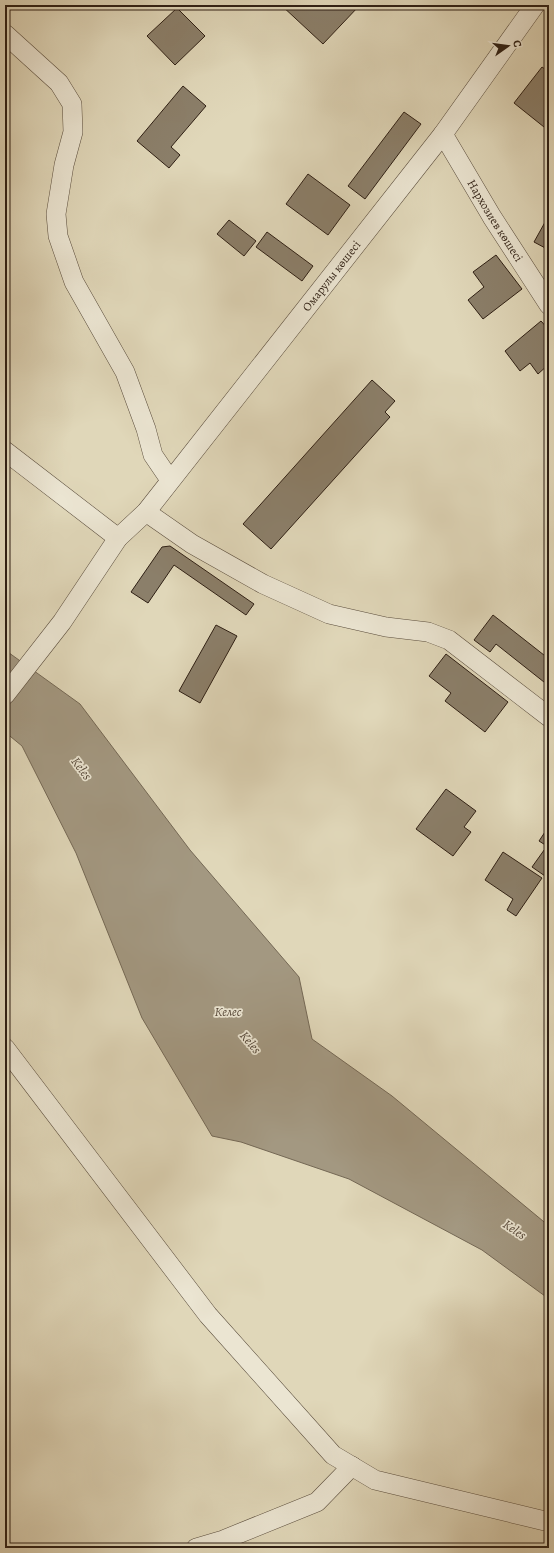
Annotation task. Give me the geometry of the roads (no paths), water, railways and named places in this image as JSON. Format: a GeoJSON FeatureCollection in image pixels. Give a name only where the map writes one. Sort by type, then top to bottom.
{"type":"FeatureCollection","features":[{"type":"Feature","properties":{"kind":"street","name":"Омарулы көшесі"},"geometry":{"type":"LineString","coordinates":[[5,695],[62,622],[118,538],[146,512],[444,134],[535,5]]}},
{"type":"Feature","properties":{"kind":"street"},"geometry":{"type":"LineString","coordinates":[[5,34],[59,83],[72,104],[73,132],[64,165],[56,214],[58,236],[74,282],[125,372],[146,429],[153,455],[170,480]]}},
{"type":"Feature","properties":{"kind":"street","name":"Нархозиев көшесі"},"geometry":{"type":"LineString","coordinates":[[444,134],[492,217],[549,305]]}},
{"type":"Feature","properties":{"kind":"street"},"geometry":{"type":"LineString","coordinates":[[5,451],[118,538]]}},
{"type":"Feature","properties":{"kind":"street"},"geometry":{"type":"LineString","coordinates":[[146,512],[192,544],[263,584],[329,614],[386,627],[428,632],[449,640],[549,717]]}},
{"type":"Feature","properties":{"kind":"street"},"geometry":{"type":"LineString","coordinates":[[5,1048],[208,1315],[333,1455],[375,1480],[549,1522]]}},
{"type":"Feature","properties":{"kind":"street"},"geometry":{"type":"LineString","coordinates":[[196,1548],[223,1540],[317,1502],[352,1466]]}},
{"type":"Feature","properties":{"kind":"water","name":"Келес"},"geometry":{"type":"Polygon","coordinates":[[[5,650],[80,704],[190,850],[299,977],[312,1039],[392,1096],[549,1226],[549,1299],[482,1250],[349,1179],[241,1142],[212,1136],[142,1018],[76,853],[22,746],[5,732],[5,650]]]}},
{"type":"Feature","properties":{"kind":"water label","name":"Keles"},"geometry":{"type":"Point","coordinates":[82,768]}},
{"type":"Feature","properties":{"kind":"water label","name":"Keles"},"geometry":{"type":"Point","coordinates":[251,1042]}},
{"type":"Feature","properties":{"kind":"water label","name":"Keles"},"geometry":{"type":"Point","coordinates":[515,1229]}}]}
